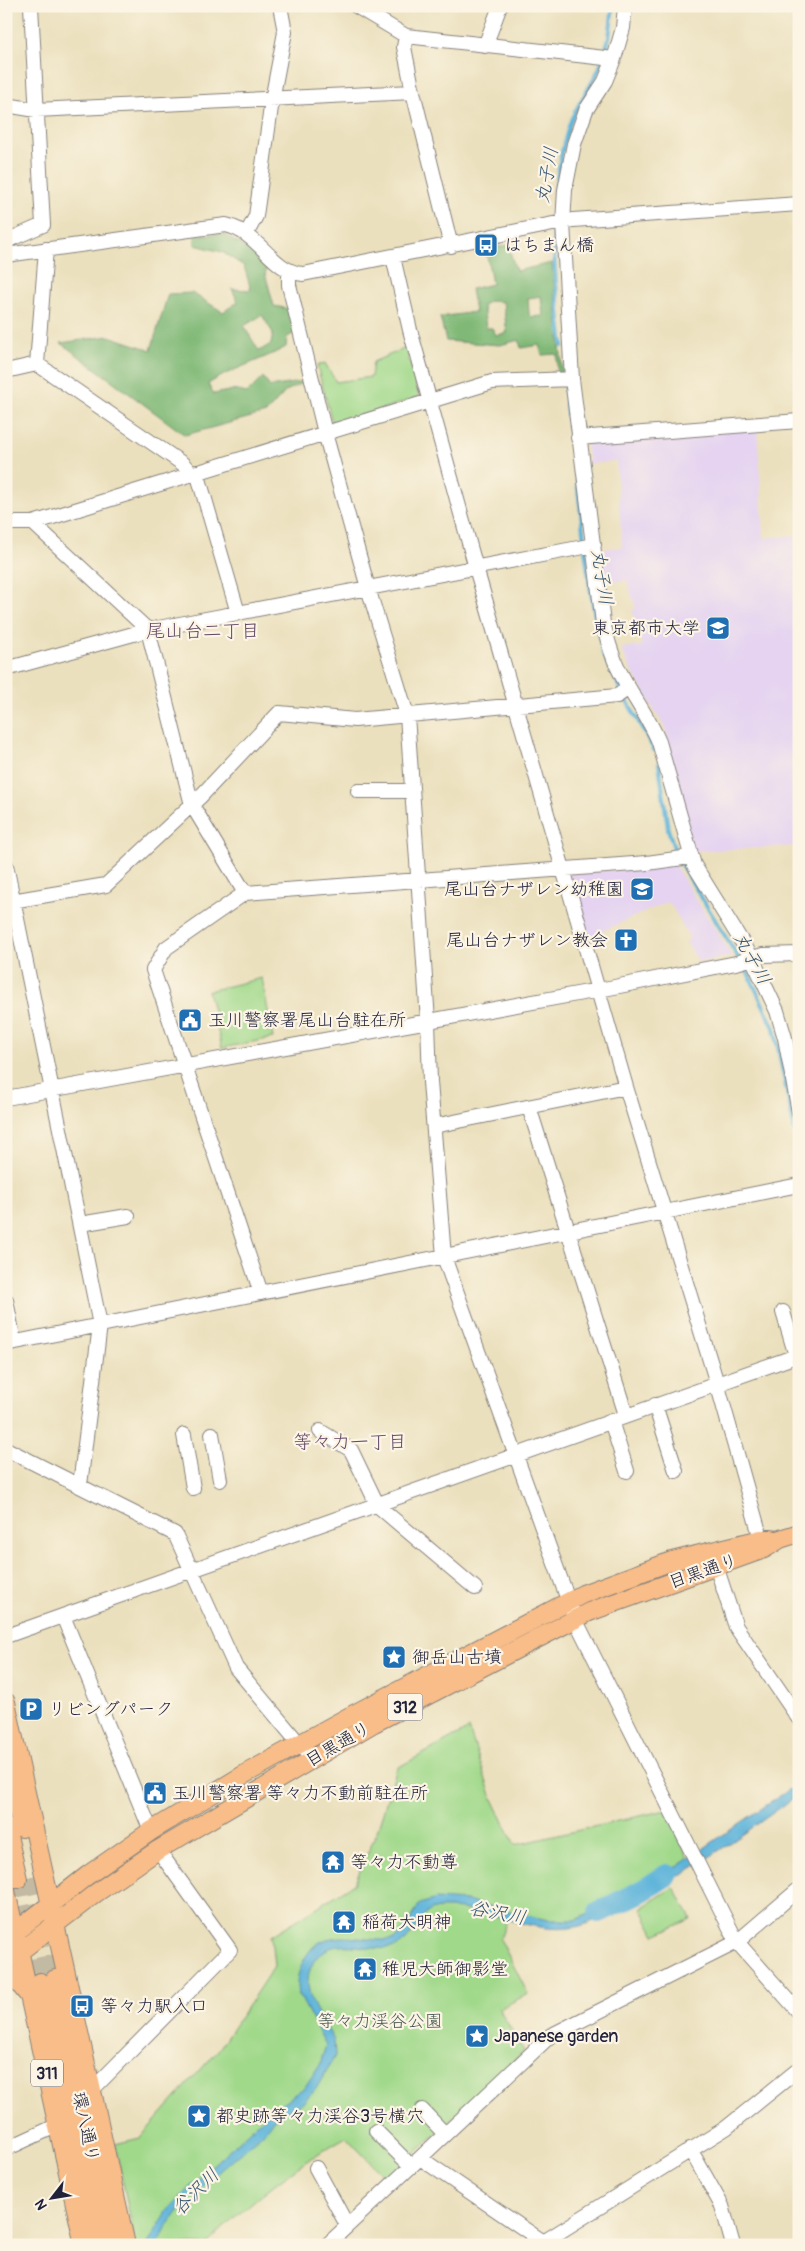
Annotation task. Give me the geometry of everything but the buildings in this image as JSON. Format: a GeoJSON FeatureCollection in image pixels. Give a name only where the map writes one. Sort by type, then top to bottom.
{"type":"FeatureCollection","features":[{"type":"Feature","properties":{"kind":"main road","name":"目黒通り"},"geometry":{"type":"LineString","coordinates":[[6,1962],[56,1923],[158,1850],[374,1723],[575,1619],[618,1600],[764,1549],[780,1539],[799,1533]]}},
{"type":"Feature","properties":{"kind":"main road","name":"目黒通り"},"geometry":{"type":"LineString","coordinates":[[11,1935],[51,1903],[151,1831],[299,1743],[569,1601],[672,1561],[761,1539],[780,1539]]}},
{"type":"Feature","properties":{"kind":"main road"},"geometry":{"type":"LineString","coordinates":[[6,1702],[51,1903]]}},
{"type":"Feature","properties":{"kind":"main road"},"geometry":{"type":"LineString","coordinates":[[6,1761],[19,1882],[11,1935],[21,1951]]}},
{"type":"Feature","properties":{"kind":"main road"},"geometry":{"type":"LineString","coordinates":[[6,1827],[19,1882]]}},
{"type":"Feature","properties":{"kind":"main road","name":"311"},"geometry":{"type":"LineString","coordinates":[[51,1903],[92,2090],[92,2187]]}},
{"type":"Feature","properties":{"kind":"main road","name":"311"},"geometry":{"type":"LineString","coordinates":[[21,1951],[58,2125],[92,2187]]}},
{"type":"Feature","properties":{"kind":"main road"},"geometry":{"type":"LineString","coordinates":[[6,1976],[17,1981],[31,2001]]}},
{"type":"Feature","properties":{"kind":"main road","name":"環八通り"},"geometry":{"type":"LineString","coordinates":[[48,1980],[92,2187],[112,2245]]}},
{"type":"Feature","properties":{"kind":"main road"},"geometry":{"type":"LineString","coordinates":[[84,2245],[92,2187]]}},
{"type":"Feature","properties":{"kind":"main road"},"geometry":{"type":"LineString","coordinates":[[92,2187],[126,2245]]}},
{"type":"Feature","properties":{"kind":"main road","name":"環八通り"},"geometry":{"type":"LineString","coordinates":[[92,2187],[97,2245]]}},
{"type":"Feature","properties":{"kind":"street"},"geometry":{"type":"LineString","coordinates":[[6,241],[43,225],[31,6]]}},
{"type":"Feature","properties":{"kind":"street"},"geometry":{"type":"LineString","coordinates":[[247,233],[256,216],[272,100],[285,32],[280,6]]}},
{"type":"Feature","properties":{"kind":"street"},"geometry":{"type":"LineString","coordinates":[[356,6],[376,12],[406,36],[485,46],[586,54],[614,59]]}},
{"type":"Feature","properties":{"kind":"street"},"geometry":{"type":"LineString","coordinates":[[485,46],[500,6]]}},
{"type":"Feature","properties":{"kind":"street"},"geometry":{"type":"LineString","coordinates":[[625,6],[623,28],[614,59],[605,81],[586,110],[574,144],[557,224],[569,379],[578,438],[587,547],[603,623],[611,654],[624,691],[654,728],[662,748],[681,858],[717,906],[745,960],[777,1011],[786,1038],[799,1112]]}},
{"type":"Feature","properties":{"kind":"street"},"geometry":{"type":"LineString","coordinates":[[406,36],[404,46],[451,246]]}},
{"type":"Feature","properties":{"kind":"street"},"geometry":{"type":"LineString","coordinates":[[6,105],[36,110],[414,92]]}},
{"type":"Feature","properties":{"kind":"street"},"geometry":{"type":"LineString","coordinates":[[6,255],[226,225],[247,233],[289,272],[303,274],[557,224],[799,204]]}},
{"type":"Feature","properties":{"kind":"street"},"geometry":{"type":"LineString","coordinates":[[37,364],[46,249]]}},
{"type":"Feature","properties":{"kind":"street"},"geometry":{"type":"LineString","coordinates":[[393,257],[430,402],[476,568],[626,1087],[717,1384],[761,1539]]}},
{"type":"Feature","properties":{"kind":"street"},"geometry":{"type":"LineString","coordinates":[[289,272],[289,285],[325,433],[368,588],[407,715],[444,1257],[575,1619],[670,1805],[737,1942],[799,2012]]}},
{"type":"Feature","properties":{"kind":"street"},"geometry":{"type":"LineString","coordinates":[[6,371],[37,364],[195,473],[238,613]]}},
{"type":"Feature","properties":{"kind":"street"},"geometry":{"type":"LineString","coordinates":[[6,523],[32,523],[492,382],[569,379]]}},
{"type":"Feature","properties":{"kind":"street"},"geometry":{"type":"LineString","coordinates":[[578,438],[799,422]]}},
{"type":"Feature","properties":{"kind":"street"},"geometry":{"type":"LineString","coordinates":[[32,523],[148,630],[192,804],[245,893]]}},
{"type":"Feature","properties":{"kind":"street"},"geometry":{"type":"LineString","coordinates":[[6,669],[148,630],[587,547]]}},
{"type":"Feature","properties":{"kind":"street"},"geometry":{"type":"LineString","coordinates":[[10,901],[106,885],[192,804],[279,712],[356,720],[516,706],[624,691]]}},
{"type":"Feature","properties":{"kind":"street"},"geometry":{"type":"LineString","coordinates":[[358,791],[412,791]]}},
{"type":"Feature","properties":{"kind":"street"},"geometry":{"type":"LineString","coordinates":[[261,1292],[153,970],[166,948],[245,893],[564,869],[681,858]]}},
{"type":"Feature","properties":{"kind":"street"},"geometry":{"type":"LineString","coordinates":[[6,865],[10,901],[53,1090],[100,1325],[80,1486]]}},
{"type":"Feature","properties":{"kind":"street"},"geometry":{"type":"LineString","coordinates":[[6,1098],[599,990],[764,955],[799,954]]}},
{"type":"Feature","properties":{"kind":"street"},"geometry":{"type":"LineString","coordinates":[[434,1126],[626,1087]]}},
{"type":"Feature","properties":{"kind":"street"},"geometry":{"type":"LineString","coordinates":[[529,1107],[626,1415]]}},
{"type":"Feature","properties":{"kind":"street"},"geometry":{"type":"LineString","coordinates":[[6,1300],[10,1343],[797,1185]]}},
{"type":"Feature","properties":{"kind":"street"},"geometry":{"type":"LineString","coordinates":[[80,1224],[128,1216]]}},
{"type":"Feature","properties":{"kind":"street"},"geometry":{"type":"LineString","coordinates":[[6,1636],[193,1572],[797,1355],[783,1312]]}},
{"type":"Feature","properties":{"kind":"street"},"geometry":{"type":"LineString","coordinates":[[655,1405],[676,1471]]}},
{"type":"Feature","properties":{"kind":"street"},"geometry":{"type":"LineString","coordinates":[[611,1421],[627,1471]]}},
{"type":"Feature","properties":{"kind":"street"},"geometry":{"type":"LineString","coordinates":[[320,1431],[351,1450],[378,1506],[475,1588]]}},
{"type":"Feature","properties":{"kind":"street"},"geometry":{"type":"LineString","coordinates":[[212,1434],[220,1480]]}},
{"type":"Feature","properties":{"kind":"street"},"geometry":{"type":"LineString","coordinates":[[184,1435],[193,1488]]}},
{"type":"Feature","properties":{"kind":"street"},"geometry":{"type":"LineString","coordinates":[[6,1449],[174,1532],[236,1668],[312,1759]]}},
{"type":"Feature","properties":{"kind":"street"},"geometry":{"type":"LineString","coordinates":[[716,1566],[736,1627],[799,1719]]}},
{"type":"Feature","properties":{"kind":"street"},"geometry":{"type":"LineString","coordinates":[[63,1616],[151,1831]]}},
{"type":"Feature","properties":{"kind":"street"},"geometry":{"type":"LineString","coordinates":[[92,2090],[230,1950],[158,1850]]}},
{"type":"Feature","properties":{"kind":"street"},"geometry":{"type":"LineString","coordinates":[[326,2245],[550,2036],[737,1942],[799,1889]]}},
{"type":"Feature","properties":{"kind":"street"},"geometry":{"type":"LineString","coordinates":[[376,2131],[415,2162],[546,2243],[690,2148],[726,2128],[799,2069]]}},
{"type":"Feature","properties":{"kind":"street"},"geometry":{"type":"LineString","coordinates":[[422,2110],[445,2134]]}},
{"type":"Feature","properties":{"kind":"street"},"geometry":{"type":"LineString","coordinates":[[6,2149],[58,2125]]}},
{"type":"Feature","properties":{"kind":"street"},"geometry":{"type":"LineString","coordinates":[[690,2148],[722,2206],[733,2245]]}},
{"type":"Feature","properties":{"kind":"street"},"geometry":{"type":"LineString","coordinates":[[316,2168],[348,2225]]}},
{"type":"Feature","properties":{"kind":"shaded area","name":"東京都市大学"},"geometry":{"type":"Polygon","coordinates":[[[757,428],[764,538],[799,535],[799,846],[691,851],[665,728],[631,670],[621,648],[642,646],[632,610],[636,609],[627,580],[605,583],[600,549],[622,547],[616,461],[589,464],[586,444],[757,428]]]}},
{"type":"Feature","properties":{"kind":"shaded area"},"geometry":{"type":"Polygon","coordinates":[[[674,864],[732,956],[699,962],[686,942],[690,939],[672,906],[667,902],[589,937],[567,875],[674,864]]]}},
{"type":"Feature","properties":{"kind":"green space"},"geometry":{"type":"Polygon","coordinates":[[[224,234],[270,264],[265,273],[274,306],[290,309],[297,332],[287,337],[286,347],[227,373],[208,384],[214,394],[233,390],[247,393],[263,377],[270,387],[306,381],[286,391],[266,413],[185,435],[61,343],[109,336],[151,350],[168,294],[192,293],[223,312],[238,302],[232,289],[251,290],[244,266],[222,252],[195,245],[195,235],[224,234]],[[262,315],[244,326],[259,351],[271,344],[273,333],[262,315]]]}},
{"type":"Feature","properties":{"kind":"green space"},"geometry":{"type":"Polygon","coordinates":[[[508,245],[516,271],[552,263],[563,377],[557,376],[557,354],[542,355],[539,345],[521,348],[519,340],[500,345],[446,341],[440,317],[475,312],[471,289],[492,284],[486,250],[508,245]],[[541,296],[528,298],[529,314],[532,317],[543,316],[541,296]],[[489,301],[483,305],[486,328],[492,328],[496,335],[507,333],[503,302],[489,301]]]}},
{"type":"Feature","properties":{"kind":"green space"},"geometry":{"type":"Polygon","coordinates":[[[406,348],[419,397],[333,425],[317,366],[325,363],[336,382],[371,377],[373,362],[406,348]]]}},
{"type":"Feature","properties":{"kind":"green space"},"geometry":{"type":"Polygon","coordinates":[[[262,978],[273,1038],[222,1048],[208,991],[262,978]]]}},
{"type":"Feature","properties":{"kind":"green space","name":"等々力渓谷公園"},"geometry":{"type":"Polygon","coordinates":[[[469,1729],[491,1795],[515,1845],[666,1810],[692,1866],[610,1913],[575,1926],[548,1927],[508,1917],[500,1939],[528,1994],[499,2009],[524,2051],[387,2180],[346,2137],[308,2160],[273,2186],[206,2245],[105,2245],[134,2236],[115,2144],[140,2138],[219,2049],[274,1966],[271,1936],[354,1884],[376,1834],[397,1768],[469,1729]]]}},
{"type":"Feature","properties":{"kind":"green space"},"geometry":{"type":"Polygon","coordinates":[[[674,1887],[691,1919],[655,1935],[641,1908],[674,1887]]]}},
{"type":"Feature","properties":{"kind":"water"},"geometry":{"type":"Polygon","coordinates":[[[799,1783],[799,1794],[709,1857],[638,1899],[585,1924],[560,1929],[544,1928],[475,1911],[441,1908],[425,1914],[406,1941],[391,1948],[338,1946],[322,1952],[312,1965],[308,1985],[313,2004],[334,2040],[335,2056],[316,2089],[303,2102],[274,2119],[262,2134],[207,2182],[182,2207],[167,2227],[158,2245],[147,2245],[168,2210],[205,2172],[273,2109],[305,2087],[320,2064],[326,2045],[298,1993],[297,1984],[304,1960],[312,1948],[322,1941],[333,1938],[396,1939],[405,1929],[420,1904],[436,1899],[466,1901],[548,1920],[575,1920],[638,1893],[799,1783]]]}},
{"type":"Feature","properties":{"kind":"waterway","name":"丸子川"},"geometry":{"type":"LineString","coordinates":[[604,55],[609,38],[613,6]]}},
{"type":"Feature","properties":{"kind":"waterway","name":"丸子川"},"geometry":{"type":"LineString","coordinates":[[563,346],[554,236],[557,182],[561,154],[569,126],[602,61]]}},
{"type":"Feature","properties":{"kind":"waterway","name":"丸子川"},"geometry":{"type":"LineString","coordinates":[[565,383],[567,418],[596,621]]}},
{"type":"Feature","properties":{"kind":"waterway","name":"丸子川"},"geometry":{"type":"LineString","coordinates":[[598,628],[603,654],[621,689]]}},
{"type":"Feature","properties":{"kind":"waterway","name":"丸子川"},"geometry":{"type":"LineString","coordinates":[[624,695],[654,750]]}},
{"type":"Feature","properties":{"kind":"waterway","name":"丸子川"},"geometry":{"type":"LineString","coordinates":[[659,764],[668,829],[676,855]]}},
{"type":"Feature","properties":{"kind":"waterway","name":"丸子川"},"geometry":{"type":"LineString","coordinates":[[679,861],[749,975],[774,1028],[799,1151]]}},
{"type":"Feature","properties":{"kind":"waterway","name":"谷沢川"},"geometry":{"type":"LineString","coordinates":[[599,1912],[642,1891],[667,1875]]}},
{"type":"Feature","properties":{"kind":"tunnel"},"geometry":{"type":"LineString","coordinates":[[33,1876],[55,1979]]}},
{"type":"Feature","properties":{"kind":"tunnel"},"geometry":{"type":"LineString","coordinates":[[18,1879],[40,1982]]}},
{"type":"Feature","properties":{"kind":"place","name":"はちまん橋"},"geometry":{"type":"Point","coordinates":[486,245]}},
{"type":"Feature","properties":{"kind":"place","name":"東京都市大学"},"geometry":{"type":"Point","coordinates":[718,628]}},
{"type":"Feature","properties":{"kind":"place","name":"尾山台ナザレン幼稚園"},"geometry":{"type":"Point","coordinates":[642,889]}},
{"type":"Feature","properties":{"kind":"place","name":"尾山台ナザレン教会"},"geometry":{"type":"Point","coordinates":[626,940]}},
{"type":"Feature","properties":{"kind":"place","name":"玉川警察署尾山台駐在所"},"geometry":{"type":"Point","coordinates":[190,1020]}},
{"type":"Feature","properties":{"kind":"place","name":"御岳山古墳"},"geometry":{"type":"Point","coordinates":[394,1657]}},
{"type":"Feature","properties":{"kind":"place","name":"リビングパーク"},"geometry":{"type":"Point","coordinates":[31,1709]}},
{"type":"Feature","properties":{"kind":"place","name":"玉川警察署 等々力不動前駐在所"},"geometry":{"type":"Point","coordinates":[155,1793]}},
{"type":"Feature","properties":{"kind":"place","name":"等々力不動尊"},"geometry":{"type":"Point","coordinates":[333,1862]}},
{"type":"Feature","properties":{"kind":"place","name":"稲荷大明神"},"geometry":{"type":"Point","coordinates":[344,1922]}},
{"type":"Feature","properties":{"kind":"place","name":"稚児大師御影堂"},"geometry":{"type":"Point","coordinates":[365,1969]}},
{"type":"Feature","properties":{"kind":"place","name":"等々力駅入口"},"geometry":{"type":"Point","coordinates":[82,2006]}},
{"type":"Feature","properties":{"kind":"place","name":"Japanese garden"},"geometry":{"type":"Point","coordinates":[477,2036]}},
{"type":"Feature","properties":{"kind":"place","name":"都史跡等々力渓谷3号横穴"},"geometry":{"type":"Point","coordinates":[199,2116]}},
{"type":"Feature","properties":{"kind":"district","name":"尾山台二丁目"},"geometry":{"type":"Point","coordinates":[203,630]}},
{"type":"Feature","properties":{"kind":"district","name":"等々力一丁目"},"geometry":{"type":"Point","coordinates":[350,1441]}}]}
